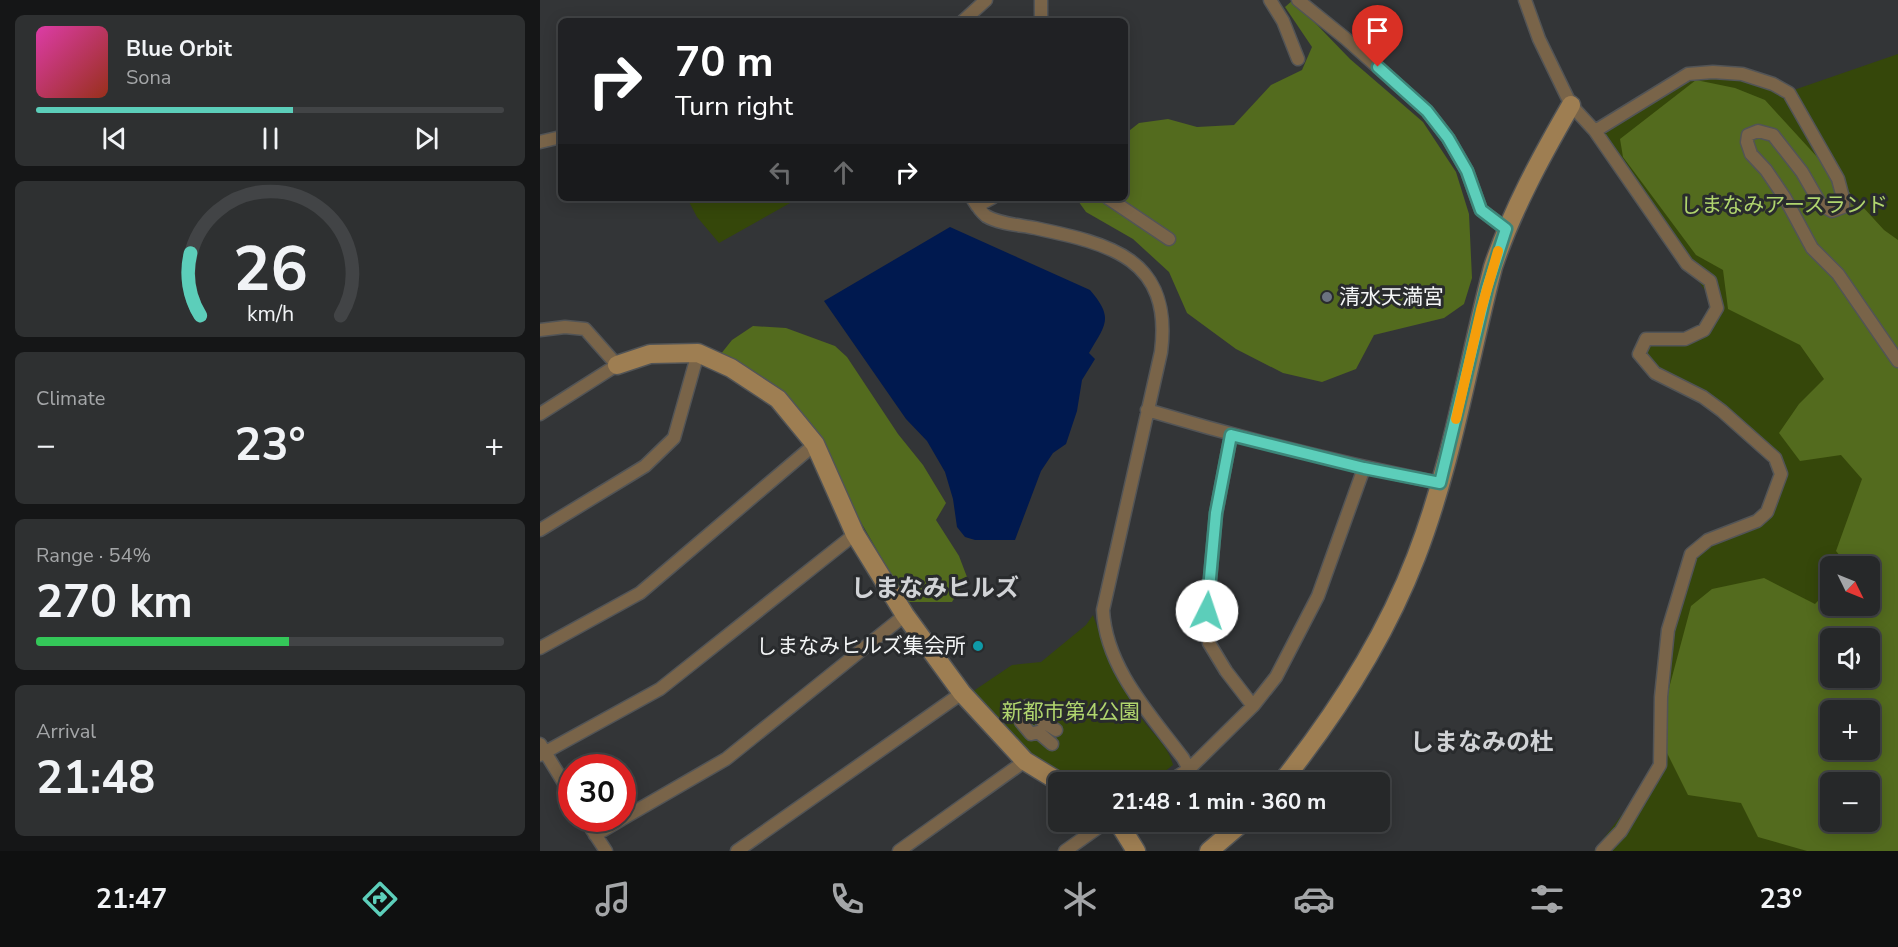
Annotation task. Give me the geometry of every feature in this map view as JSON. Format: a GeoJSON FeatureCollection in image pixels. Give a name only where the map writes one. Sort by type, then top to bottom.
{"type":"FeatureCollection","features":[{"type":"Feature","properties":{"kind":"street"},"geometry":{"type":"LineString","coordinates":[[966,18],[986,0]]}},
{"type":"Feature","properties":{"kind":"street"},"geometry":{"type":"LineString","coordinates":[[1041,0],[1041,18]]}},
{"type":"Feature","properties":{"kind":"street"},"geometry":{"type":"LineString","coordinates":[[1270,0],[1283,21],[1298,59]]}},
{"type":"Feature","properties":{"kind":"street"},"geometry":{"type":"LineString","coordinates":[[1298,0],[1345,38],[1427,111],[1448,138],[1467,171],[1481,210],[1506,229]]}},
{"type":"Feature","properties":{"kind":"street"},"geometry":{"type":"LineString","coordinates":[[1525,0],[1539,39],[1571,105],[1595,131],[1687,264],[1710,281],[1717,308],[1704,330],[1685,339],[1646,339],[1639,354],[1655,373],[1703,397],[1722,411],[1775,458],[1781,474],[1767,512],[1757,521],[1708,540],[1691,554],[1668,630],[1661,697],[1660,765],[1621,831],[1602,851]]}},
{"type":"Feature","properties":{"kind":"street"},"geometry":{"type":"LineString","coordinates":[[1595,131],[1688,74],[1713,72],[1742,74],[1773,84],[1789,93],[1838,179],[1843,207],[1832,211],[1821,205],[1802,172],[1773,135],[1758,130],[1748,135],[1747,142],[1751,154],[1766,170],[1785,198],[1812,248],[1838,274],[1898,361]]}},
{"type":"Feature","properties":{"kind":"street"},"geometry":{"type":"LineString","coordinates":[[1290,772],[1364,665],[1390,617],[1416,556],[1440,483],[1484,299],[1506,229],[1545,150],[1571,105]]}},
{"type":"Feature","properties":{"kind":"street"},"geometry":{"type":"LineString","coordinates":[[540,142],[558,138]]}},
{"type":"Feature","properties":{"kind":"street"},"geometry":{"type":"LineString","coordinates":[[1112,201],[1169,239]]}},
{"type":"Feature","properties":{"kind":"street"},"geometry":{"type":"LineString","coordinates":[[975,202],[985,215],[1102,245],[1132,262],[1152,284],[1162,308],[1163,333],[1135,473],[1103,607],[1104,628],[1111,651],[1126,681],[1189,769]]}},
{"type":"Feature","properties":{"kind":"street"},"geometry":{"type":"LineString","coordinates":[[540,330],[565,327],[585,329],[617,365]]}},
{"type":"Feature","properties":{"kind":"street"},"geometry":{"type":"LineString","coordinates":[[540,530],[645,466],[674,438],[698,352]]}},
{"type":"Feature","properties":{"kind":"street"},"geometry":{"type":"LineString","coordinates":[[540,414],[617,365],[650,354],[698,352],[731,368],[778,399],[815,444],[855,534],[905,615],[962,693],[1025,761],[1048,775]]}},
{"type":"Feature","properties":{"kind":"street"},"geometry":{"type":"LineString","coordinates":[[1147,410],[1231,435],[1364,468],[1440,483]]}},
{"type":"Feature","properties":{"kind":"street"},"geometry":{"type":"LineString","coordinates":[[1231,435],[1216,513],[1206,624],[1209,644],[1253,706]]}},
{"type":"Feature","properties":{"kind":"street"},"geometry":{"type":"LineString","coordinates":[[540,648],[640,593],[815,444]]}},
{"type":"Feature","properties":{"kind":"street"},"geometry":{"type":"LineString","coordinates":[[1184,772],[1253,706],[1276,677],[1318,596],[1364,468]]}},
{"type":"Feature","properties":{"kind":"street"},"geometry":{"type":"LineString","coordinates":[[558,775],[542,750],[660,689],[855,534]]}},
{"type":"Feature","properties":{"kind":"street"},"geometry":{"type":"LineString","coordinates":[[636,811],[726,759],[905,615]]}},
{"type":"Feature","properties":{"kind":"street"},"geometry":{"type":"LineString","coordinates":[[737,851],[962,693]]}},
{"type":"Feature","properties":{"kind":"street"},"geometry":{"type":"LineString","coordinates":[[1052,744],[1038,732],[1031,734],[1021,722],[1018,713],[1027,706],[1042,721],[1056,730]]}},
{"type":"Feature","properties":{"kind":"street"},"geometry":{"type":"LineString","coordinates":[[899,851],[1025,761]]}},
{"type":"Feature","properties":{"kind":"street"},"geometry":{"type":"LineString","coordinates":[[593,832],[606,851]]}},
{"type":"Feature","properties":{"kind":"street"},"geometry":{"type":"LineString","coordinates":[[595,835],[600,832]]}},
{"type":"Feature","properties":{"kind":"street"},"geometry":{"type":"LineString","coordinates":[[1065,851],[1092,832]]}},
{"type":"Feature","properties":{"kind":"street"},"geometry":{"type":"LineString","coordinates":[[1124,832],[1136,851]]}},
{"type":"Feature","properties":{"kind":"street"},"geometry":{"type":"LineString","coordinates":[[1209,851],[1231,832]]}},
{"type":"Feature","properties":{"kind":"green space"},"geometry":{"type":"Polygon","coordinates":[[[1293,0],[1350,59],[1423,122],[1456,172],[1469,214],[1472,278],[1464,304],[1444,318],[1374,335],[1356,369],[1322,382],[1283,373],[1236,349],[1187,313],[1169,272],[1133,239],[1086,212],[1078,201],[1128,201],[1128,132],[1139,123],[1168,119],[1197,127],[1234,125],[1271,85],[1302,70],[1312,47],[1285,7],[1293,0]]]}},
{"type":"Feature","properties":{"kind":"green space","name":"しまなみアースランド"},"geometry":{"type":"Polygon","coordinates":[[[1898,54],[1898,851],[1594,851],[1660,765],[1673,613],[1691,554],[1757,521],[1781,474],[1748,434],[1722,411],[1655,373],[1639,354],[1645,340],[1704,330],[1717,308],[1595,131],[1688,74],[1742,74],[1788,92],[1898,54]]]}},
{"type":"Feature","properties":{"kind":"green space","name":"しまなみアースランド"},"geometry":{"type":"Polygon","coordinates":[[[1696,80],[1735,88],[1765,100],[1884,230],[1898,240],[1898,851],[1807,851],[1758,837],[1741,803],[1688,795],[1664,747],[1668,692],[1691,606],[1712,589],[1764,578],[1815,604],[1820,599],[1820,616],[1880,616],[1880,556],[1840,556],[1836,551],[1862,479],[1841,455],[1800,461],[1779,433],[1799,404],[1824,379],[1800,345],[1728,309],[1723,270],[1696,255],[1623,157],[1620,139],[1696,80]]]}},
{"type":"Feature","properties":{"kind":"green space"},"geometry":{"type":"Polygon","coordinates":[[[689,201],[794,201],[719,243],[697,217],[689,201]]]}},
{"type":"Feature","properties":{"kind":"green space"},"geometry":{"type":"Polygon","coordinates":[[[753,326],[786,328],[835,346],[847,357],[898,434],[923,465],[946,503],[936,520],[959,556],[967,577],[952,602],[907,602],[859,519],[822,443],[720,355],[732,340],[753,326]]]}},
{"type":"Feature","properties":{"kind":"green space","name":"新都市第4公園"},"geometry":{"type":"Polygon","coordinates":[[[1093,615],[1112,665],[1130,700],[1167,750],[1173,765],[1164,772],[1053,772],[1030,757],[969,694],[1012,665],[1041,662],[1086,625],[1093,615]]]}},
{"type":"Feature","properties":{"kind":"water"},"geometry":{"type":"Polygon","coordinates":[[[950,227],[1090,290],[1105,315],[1103,328],[1089,353],[1095,359],[1082,380],[1077,411],[1066,444],[1053,453],[1041,471],[1015,540],[975,540],[965,537],[957,527],[953,499],[945,472],[927,441],[906,419],[824,301],[950,227]]]}},
{"type":"Feature","properties":{"kind":"slow traffic"},"geometry":{"type":"LineString","coordinates":[[1456,419],[1481,310],[1498,251]]}},
{"type":"Feature","properties":{"kind":"place","name":"清水天満宮"},"geometry":{"type":"Point","coordinates":[1327,297]}},
{"type":"Feature","properties":{"kind":"place","name":"しまなみヒルズ集会所"},"geometry":{"type":"Point","coordinates":[978,646]}},
{"type":"Feature","properties":{"kind":"district","name":"しまなみヒルズ"},"geometry":{"type":"Point","coordinates":[935,588]}},
{"type":"Feature","properties":{"kind":"district","name":"しまなみの杜"},"geometry":{"type":"Point","coordinates":[1482,742]}},
{"type":"Feature","properties":{"kind":"route"},"geometry":{"type":"LineString","coordinates":[[1207,611],[1216,513],[1231,435],[1364,468],[1440,483],[1487,288],[1506,229],[1481,210],[1467,171],[1448,138],[1427,111],[1378,67]]}}]}
